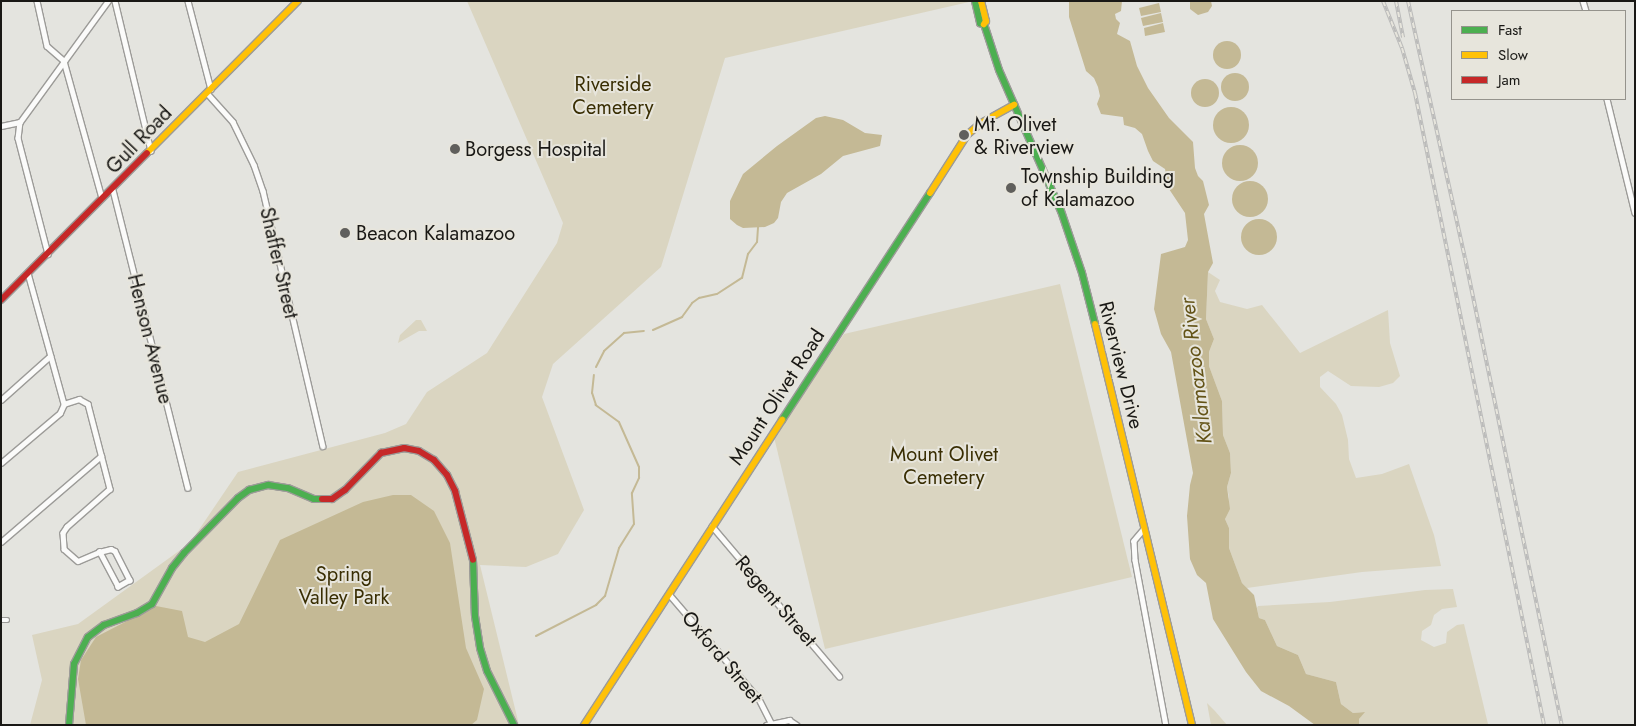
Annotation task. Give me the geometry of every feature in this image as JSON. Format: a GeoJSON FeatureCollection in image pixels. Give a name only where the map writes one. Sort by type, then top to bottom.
{"type":"FeatureCollection","features":[{"type":"Feature","properties":{"kind":"street"},"geometry":{"type":"LineString","coordinates":[[37,1],[48,46],[64,61],[103,200]]}},
{"type":"Feature","properties":{"kind":"street"},"geometry":{"type":"LineString","coordinates":[[48,254],[18,138],[20,122],[108,1]]}},
{"type":"Feature","properties":{"kind":"street"},"geometry":{"type":"LineString","coordinates":[[116,1],[150,151]]}},
{"type":"Feature","properties":{"kind":"street"},"geometry":{"type":"LineString","coordinates":[[188,1],[209,91]]}},
{"type":"Feature","properties":{"kind":"street","name":"Gull Road"},"geometry":{"type":"LineString","coordinates":[[1,300],[113,190],[298,1]]}},
{"type":"Feature","properties":{"kind":"street","name":"Riverview Drive"},"geometry":{"type":"LineString","coordinates":[[974,1],[980,23],[984,24]]}},
{"type":"Feature","properties":{"kind":"street","name":"Riverview Drive"},"geometry":{"type":"LineString","coordinates":[[981,1],[986,21],[984,24],[1014,105],[1053,191],[1074,248],[1145,528],[1192,725]]}},
{"type":"Feature","properties":{"kind":"street","name":"Shaffer Street"},"geometry":{"type":"LineString","coordinates":[[209,91],[233,122],[254,165],[263,191],[323,446]]}},
{"type":"Feature","properties":{"kind":"street"},"geometry":{"type":"LineString","coordinates":[[1607,100],[1635,213]]}},
{"type":"Feature","properties":{"kind":"street","name":"Mount Olivet Road"},"geometry":{"type":"LineString","coordinates":[[584,725],[968,135],[981,123],[1014,105]]}},
{"type":"Feature","properties":{"kind":"street"},"geometry":{"type":"LineString","coordinates":[[1,126],[20,122]]}},
{"type":"Feature","properties":{"kind":"street","name":"Henson Avenue"},"geometry":{"type":"LineString","coordinates":[[113,190],[188,488]]}},
{"type":"Feature","properties":{"kind":"street"},"geometry":{"type":"LineString","coordinates":[[1,463],[60,413],[64,404],[28,273]]}},
{"type":"Feature","properties":{"kind":"street"},"geometry":{"type":"LineString","coordinates":[[1,400],[50,356]]}},
{"type":"Feature","properties":{"kind":"street"},"geometry":{"type":"LineString","coordinates":[[64,404],[79,399],[88,404],[110,489],[66,527],[62,543],[70,556],[78,561],[99,552],[111,549],[115,551],[130,580],[118,587],[99,552]]}},
{"type":"Feature","properties":{"kind":"street"},"geometry":{"type":"LineString","coordinates":[[69,725],[74,664],[88,638],[104,625],[137,614],[152,604],[172,568],[184,552],[238,498],[249,490],[268,485],[288,488],[314,499],[332,498],[345,490],[382,452],[404,448],[419,451],[434,460],[447,475],[455,490],[474,566],[475,616],[480,648],[487,671],[514,725]]}},
{"type":"Feature","properties":{"kind":"street"},"geometry":{"type":"LineString","coordinates":[[1,542],[101,456]]}},
{"type":"Feature","properties":{"kind":"street","name":"Regent Street"},"geometry":{"type":"LineString","coordinates":[[712,526],[839,676]]}},
{"type":"Feature","properties":{"kind":"street"},"geometry":{"type":"LineString","coordinates":[[1145,528],[1134,541],[1135,560],[1166,725]]}},
{"type":"Feature","properties":{"kind":"street","name":"Oxford Street"},"geometry":{"type":"LineString","coordinates":[[668,594],[760,699],[768,724]]}},
{"type":"Feature","properties":{"kind":"street"},"geometry":{"type":"LineString","coordinates":[[1,620],[7,620]]}},
{"type":"Feature","properties":{"kind":"street"},"geometry":{"type":"LineString","coordinates":[[768,724],[789,720],[796,724]]}},
{"type":"Feature","properties":{"kind":"green space","name":"Riverside Cemetery"},"geometry":{"type":"Polygon","coordinates":[[[467,1],[969,2],[725,58],[661,267],[553,364],[542,397],[584,510],[558,554],[526,567],[480,565],[519,725],[30,725],[42,680],[32,635],[78,624],[190,543],[238,472],[385,433],[406,424],[427,392],[487,353],[557,243],[563,223],[467,1]]]}},
{"type":"Feature","properties":{"kind":"green space"},"geometry":{"type":"Polygon","coordinates":[[[1208,272],[1220,280],[1215,291],[1220,302],[1247,309],[1262,305],[1300,353],[1388,310],[1390,343],[1400,376],[1393,383],[1379,387],[1351,386],[1328,371],[1320,377],[1320,387],[1336,404],[1342,415],[1348,440],[1349,459],[1356,478],[1382,474],[1409,464],[1434,535],[1441,566],[1362,572],[1247,588],[1242,583],[1229,548],[1229,528],[1225,519],[1229,497],[1227,487],[1231,473],[1230,453],[1223,435],[1222,401],[1209,366],[1209,352],[1214,339],[1206,319],[1208,272]]]}},
{"type":"Feature","properties":{"kind":"green space","name":"Mount Olivet Cemetery"},"geometry":{"type":"Polygon","coordinates":[[[1060,284],[1132,577],[825,649],[774,437],[844,334],[1060,284]]]}},
{"type":"Feature","properties":{"kind":"green space"},"geometry":{"type":"Polygon","coordinates":[[[416,320],[421,320],[427,331],[419,331],[398,343],[400,335],[416,320]]]}},
{"type":"Feature","properties":{"kind":"green space"},"geometry":{"type":"Polygon","coordinates":[[[1453,589],[1457,607],[1442,609],[1434,615],[1431,625],[1422,631],[1421,640],[1434,647],[1446,643],[1447,632],[1457,625],[1464,624],[1488,724],[1359,725],[1359,719],[1364,712],[1353,713],[1341,704],[1336,682],[1306,674],[1298,655],[1277,646],[1265,620],[1259,618],[1257,608],[1258,606],[1330,602],[1425,590],[1453,589]]]}},
{"type":"Feature","properties":{"kind":"green space"},"geometry":{"type":"Polygon","coordinates":[[[1207,703],[1215,711],[1227,725],[1211,725],[1207,703]]]}},
{"type":"Feature","properties":{"kind":"water","name":"Kalamazoo River"},"geometry":{"type":"Polygon","coordinates":[[[1069,1],[1122,1],[1121,11],[1115,14],[1116,19],[1120,23],[1117,34],[1130,41],[1137,66],[1148,88],[1169,118],[1193,142],[1195,168],[1198,176],[1203,181],[1209,205],[1204,214],[1213,263],[1208,272],[1206,319],[1214,339],[1209,352],[1209,366],[1222,401],[1223,435],[1230,453],[1231,473],[1227,487],[1230,509],[1225,519],[1229,528],[1229,548],[1242,583],[1254,595],[1259,618],[1265,620],[1277,646],[1298,655],[1306,674],[1336,682],[1341,704],[1353,713],[1365,712],[1359,719],[1359,725],[1315,725],[1289,706],[1261,691],[1246,672],[1213,619],[1206,583],[1197,575],[1190,559],[1187,516],[1193,473],[1171,352],[1161,334],[1154,309],[1161,254],[1185,247],[1188,240],[1185,213],[1169,189],[1165,169],[1153,161],[1142,134],[1135,128],[1124,125],[1123,117],[1101,114],[1097,104],[1100,96],[1098,87],[1094,78],[1086,71],[1069,17],[1069,1]]]}},
{"type":"Feature","properties":{"kind":"water"},"geometry":{"type":"Polygon","coordinates":[[[1190,1],[1211,1],[1212,6],[1208,12],[1198,15],[1190,9],[1190,1]]]}},
{"type":"Feature","properties":{"kind":"water"},"geometry":{"type":"Polygon","coordinates":[[[1159,3],[1161,12],[1141,16],[1139,8],[1159,3]]]}},
{"type":"Feature","properties":{"kind":"water"},"geometry":{"type":"Polygon","coordinates":[[[1161,13],[1163,22],[1143,26],[1141,18],[1161,13]]]}},
{"type":"Feature","properties":{"kind":"water"},"geometry":{"type":"Polygon","coordinates":[[[1163,23],[1165,32],[1145,36],[1144,28],[1163,23]]]}},
{"type":"Feature","properties":{"kind":"water"},"geometry":{"type":"Polygon","coordinates":[[[1227,41],[1237,45],[1241,55],[1237,65],[1227,69],[1217,65],[1213,55],[1217,45],[1227,41]]]}},
{"type":"Feature","properties":{"kind":"water"},"geometry":{"type":"Polygon","coordinates":[[[1235,73],[1245,77],[1249,87],[1245,97],[1235,101],[1225,97],[1221,87],[1225,77],[1235,73]]]}},
{"type":"Feature","properties":{"kind":"water"},"geometry":{"type":"Polygon","coordinates":[[[1205,79],[1215,83],[1219,93],[1215,103],[1205,107],[1195,103],[1191,93],[1195,83],[1205,79]]]}},
{"type":"Feature","properties":{"kind":"water"},"geometry":{"type":"Polygon","coordinates":[[[1231,107],[1238,108],[1244,112],[1248,118],[1248,132],[1244,138],[1238,142],[1231,143],[1224,142],[1218,138],[1214,132],[1213,125],[1214,118],[1218,112],[1224,108],[1231,107]]]}},
{"type":"Feature","properties":{"kind":"water"},"geometry":{"type":"Polygon","coordinates":[[[825,116],[843,120],[865,133],[882,135],[880,146],[843,156],[821,174],[787,193],[781,202],[778,218],[774,223],[765,227],[743,228],[730,219],[730,201],[743,174],[777,146],[816,118],[825,116]]]}},
{"type":"Feature","properties":{"kind":"water"},"geometry":{"type":"Polygon","coordinates":[[[1240,145],[1247,146],[1253,150],[1257,156],[1257,170],[1253,176],[1247,180],[1240,181],[1233,180],[1227,176],[1223,170],[1222,163],[1223,156],[1227,150],[1233,146],[1240,145]]]}},
{"type":"Feature","properties":{"kind":"water"},"geometry":{"type":"Polygon","coordinates":[[[1250,181],[1257,182],[1263,186],[1267,192],[1267,206],[1263,212],[1257,216],[1250,217],[1243,216],[1237,212],[1233,206],[1232,199],[1233,192],[1237,186],[1243,182],[1250,181]]]}},
{"type":"Feature","properties":{"kind":"water"},"geometry":{"type":"Polygon","coordinates":[[[1259,219],[1266,220],[1272,224],[1276,230],[1276,244],[1272,250],[1266,254],[1259,255],[1252,254],[1246,250],[1242,244],[1241,237],[1242,230],[1246,224],[1252,220],[1259,219]]]}},
{"type":"Feature","properties":{"kind":"water","name":"Spring Valley Park"},"geometry":{"type":"Polygon","coordinates":[[[393,495],[411,495],[434,511],[450,543],[466,648],[484,689],[477,720],[471,725],[86,725],[78,679],[81,660],[96,637],[156,606],[182,611],[188,637],[205,642],[239,624],[280,540],[363,502],[393,495]]]}},
{"type":"Feature","properties":{"kind":"waterway"},"geometry":{"type":"LineString","coordinates":[[653,330],[682,317],[692,303],[699,298],[717,294],[742,278],[748,254],[757,242],[758,227]]}},
{"type":"Feature","properties":{"kind":"waterway"},"geometry":{"type":"LineString","coordinates":[[596,367],[604,351],[624,333],[644,331]]}},
{"type":"Feature","properties":{"kind":"waterway"},"geometry":{"type":"LineString","coordinates":[[536,636],[596,605],[605,596],[619,548],[634,524],[632,493],[639,478],[639,467],[619,422],[596,405],[592,393],[594,375]]}},
{"type":"Feature","properties":{"kind":"railway"},"geometry":{"type":"LineString","coordinates":[[1383,1],[1402,48],[1415,93],[1544,725]]}},
{"type":"Feature","properties":{"kind":"railway"},"geometry":{"type":"LineString","coordinates":[[1396,1],[1403,37]]}},
{"type":"Feature","properties":{"kind":"railway"},"geometry":{"type":"LineString","coordinates":[[1408,1],[1465,258],[1562,725]]}},
{"type":"Feature","properties":{"kind":"traffic: fast"},"geometry":{"type":"LineString","coordinates":[[975,1],[980,23],[984,24],[999,70],[1061,211],[1082,273],[1095,324]]}},
{"type":"Feature","properties":{"kind":"traffic: fast"},"geometry":{"type":"LineString","coordinates":[[782,420],[930,193]]}},
{"type":"Feature","properties":{"kind":"traffic: fast"},"geometry":{"type":"LineString","coordinates":[[69,725],[74,664],[88,637],[104,625],[137,613],[152,604],[172,568],[184,553],[238,498],[249,490],[268,485],[288,488],[314,499],[322,499]]}},
{"type":"Feature","properties":{"kind":"traffic: fast"},"geometry":{"type":"LineString","coordinates":[[473,560],[475,616],[480,648],[487,671],[514,725]]}},
{"type":"Feature","properties":{"kind":"traffic: slow"},"geometry":{"type":"LineString","coordinates":[[147,153],[298,1]]}},
{"type":"Feature","properties":{"kind":"traffic: slow"},"geometry":{"type":"LineString","coordinates":[[981,1],[986,21],[984,24]]}},
{"type":"Feature","properties":{"kind":"traffic: slow"},"geometry":{"type":"LineString","coordinates":[[930,193],[967,135],[981,123],[1014,105]]}},
{"type":"Feature","properties":{"kind":"traffic: slow"},"geometry":{"type":"LineString","coordinates":[[1095,324],[1192,725]]}},
{"type":"Feature","properties":{"kind":"traffic: slow"},"geometry":{"type":"LineString","coordinates":[[584,725],[782,420]]}},
{"type":"Feature","properties":{"kind":"traffic: jam"},"geometry":{"type":"LineString","coordinates":[[1,300],[147,153]]}},
{"type":"Feature","properties":{"kind":"traffic: jam"},"geometry":{"type":"LineString","coordinates":[[322,499],[332,499],[345,490],[381,453],[404,448],[419,451],[434,460],[447,475],[455,491],[473,560]]}},
{"type":"Feature","properties":{"kind":"place","name":"Mt. Olivet & Riverview"},"geometry":{"type":"Point","coordinates":[964,135]}},
{"type":"Feature","properties":{"kind":"place","name":"Borgess Hospital"},"geometry":{"type":"Point","coordinates":[455,149]}},
{"type":"Feature","properties":{"kind":"place","name":"Township Building of Kalamazoo"},"geometry":{"type":"Point","coordinates":[1011,188]}},
{"type":"Feature","properties":{"kind":"place","name":"Beacon Kalamazoo"},"geometry":{"type":"Point","coordinates":[345,233]}}]}
